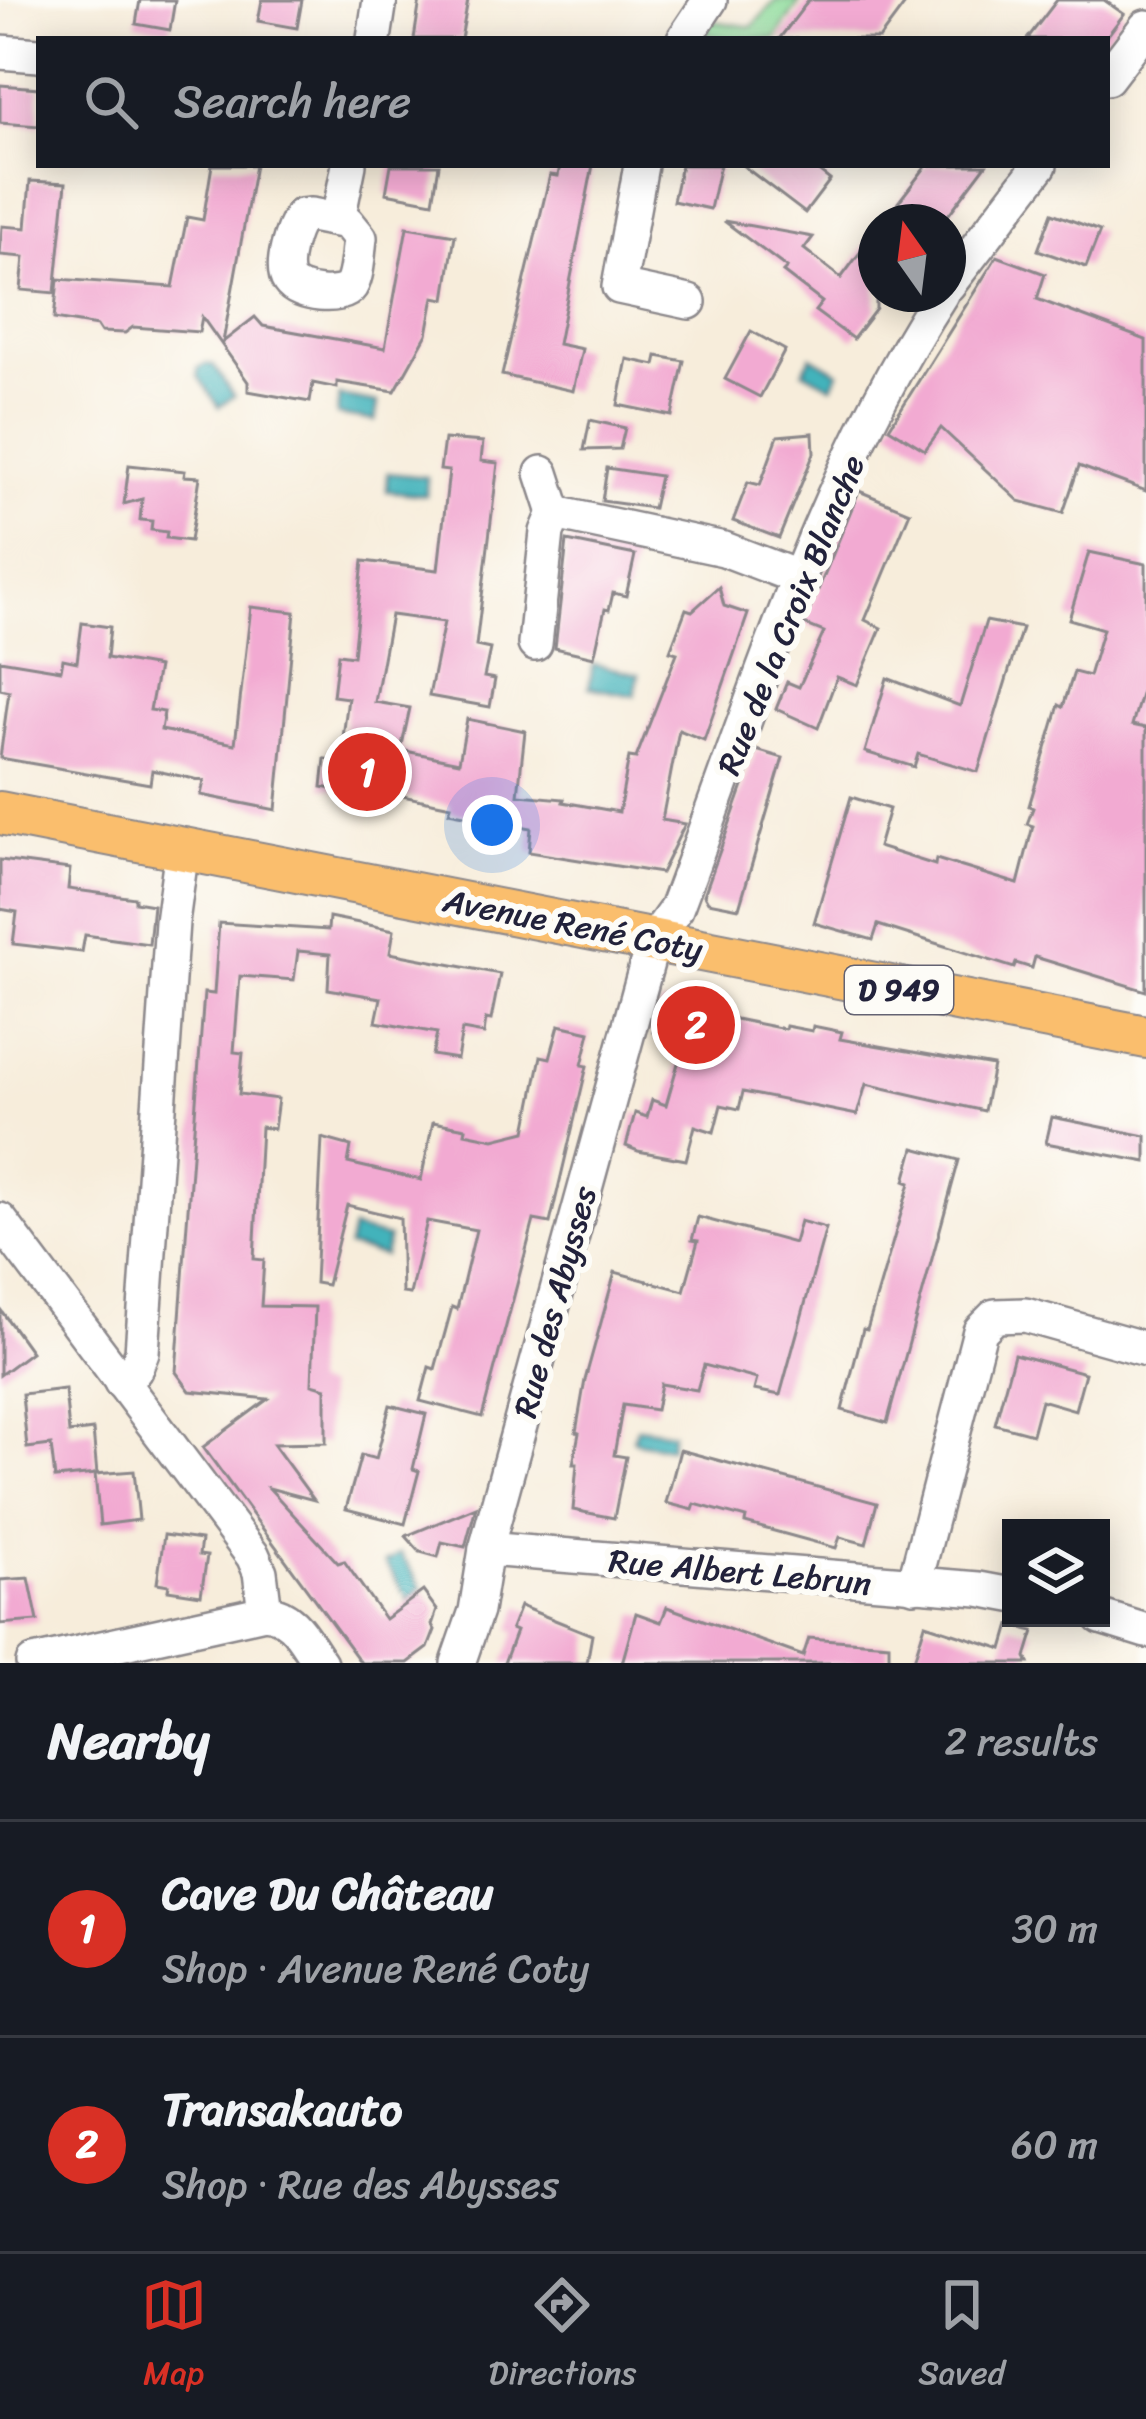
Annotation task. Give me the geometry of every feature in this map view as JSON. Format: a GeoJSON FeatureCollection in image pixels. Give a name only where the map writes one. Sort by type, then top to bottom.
{"type":"FeatureCollection","features":[{"type":"Feature","properties":{"kind":"main road","name":"Avenue René Coty"},"geometry":{"type":"LineString","coordinates":[[0,813],[1146,1037]]}},
{"type":"Feature","properties":{"kind":"street"},"geometry":{"type":"LineString","coordinates":[[374,36],[380,0]]}},
{"type":"Feature","properties":{"kind":"street"},"geometry":{"type":"LineString","coordinates":[[686,36],[710,0]]}},
{"type":"Feature","properties":{"kind":"street"},"geometry":{"type":"LineString","coordinates":[[1110,74],[1146,27]]}},
{"type":"Feature","properties":{"kind":"street"},"geometry":{"type":"LineString","coordinates":[[0,52],[36,55]]}},
{"type":"Feature","properties":{"kind":"street"},"geometry":{"type":"LineString","coordinates":[[338,219],[349,168]]}},
{"type":"Feature","properties":{"kind":"street"},"geometry":{"type":"LineString","coordinates":[[640,168],[620,287],[689,302]]}},
{"type":"Feature","properties":{"kind":"street"},"geometry":{"type":"LineString","coordinates":[[966,262],[1038,168]]}},
{"type":"Feature","properties":{"kind":"street","name":"Rue de la Croix Blanche"},"geometry":{"type":"LineString","coordinates":[[653,941],[676,909],[800,578],[879,399],[930,312]]}},
{"type":"Feature","properties":{"kind":"street"},"geometry":{"type":"LineString","coordinates":[[535,644],[547,532],[555,513],[542,473]]}},
{"type":"Feature","properties":{"kind":"street"},"geometry":{"type":"LineString","coordinates":[[555,513],[724,549],[800,578]]}},
{"type":"Feature","properties":{"kind":"street"},"geometry":{"type":"LineString","coordinates":[[121,1382],[135,1370],[142,1352],[172,922],[182,849]]}},
{"type":"Feature","properties":{"kind":"street","name":"Rue des Abysses"},"geometry":{"type":"LineString","coordinates":[[458,1663],[476,1611],[486,1549],[653,941]]}},
{"type":"Feature","properties":{"kind":"street"},"geometry":{"type":"LineString","coordinates":[[0,1220],[253,1556],[265,1612]]}},
{"type":"Feature","properties":{"kind":"street","name":"Rue Albert Lebrun"},"geometry":{"type":"LineString","coordinates":[[486,1549],[914,1585],[980,1331],[995,1316],[1025,1315],[1146,1349]]}},
{"type":"Feature","properties":{"kind":"street"},"geometry":{"type":"LineString","coordinates":[[914,1585],[1002,1594]]}},
{"type":"Feature","properties":{"kind":"street"},"geometry":{"type":"LineString","coordinates":[[33,1663],[265,1612],[292,1621],[320,1663]]}},
{"type":"Feature","properties":{"kind":"street"},"geometry":{"type":"LineString","coordinates":[[1110,1620],[1146,1631]]}},
{"type":"Feature","properties":{"kind":"green space"},"geometry":{"type":"Polygon","coordinates":[[[776,0],[801,0],[777,36],[704,34],[711,21],[752,27],[776,0]]]}},
{"type":"Feature","properties":{"kind":"water"},"geometry":{"type":"Polygon","coordinates":[[[811,356],[839,372],[832,386],[803,371],[811,356]]]}},
{"type":"Feature","properties":{"kind":"water"},"geometry":{"type":"Polygon","coordinates":[[[213,365],[234,396],[219,407],[198,376],[198,368],[213,365]]]}},
{"type":"Feature","properties":{"kind":"water"},"geometry":{"type":"Polygon","coordinates":[[[339,396],[378,403],[375,421],[337,415],[339,396]]]}},
{"type":"Feature","properties":{"kind":"water"},"geometry":{"type":"Polygon","coordinates":[[[388,473],[427,477],[426,495],[387,491],[388,473]]]}},
{"type":"Feature","properties":{"kind":"water"},"geometry":{"type":"Polygon","coordinates":[[[593,664],[639,674],[635,696],[589,687],[593,664]]]}},
{"type":"Feature","properties":{"kind":"water"},"geometry":{"type":"Polygon","coordinates":[[[352,1229],[388,1238],[384,1256],[348,1247],[352,1229]]]}},
{"type":"Feature","properties":{"kind":"water"},"geometry":{"type":"Polygon","coordinates":[[[638,1427],[672,1432],[670,1448],[637,1442],[633,1439],[638,1427]]]}},
{"type":"Feature","properties":{"kind":"water"},"geometry":{"type":"Polygon","coordinates":[[[400,1553],[422,1588],[408,1599],[385,1563],[400,1553]]]}},
{"type":"Feature","properties":{"kind":"building"},"geometry":{"type":"Polygon","coordinates":[[[140,0],[175,0],[170,30],[136,24],[140,0]]]}},
{"type":"Feature","properties":{"kind":"building"},"geometry":{"type":"Polygon","coordinates":[[[262,0],[302,0],[297,28],[258,21],[262,0]]]}},
{"type":"Feature","properties":{"kind":"building"},"geometry":{"type":"Polygon","coordinates":[[[420,0],[468,0],[462,36],[414,36],[420,0]]]}},
{"type":"Feature","properties":{"kind":"building"},"geometry":{"type":"Polygon","coordinates":[[[809,0],[908,0],[881,36],[781,36],[809,0]]]}},
{"type":"Feature","properties":{"kind":"building"},"geometry":{"type":"Polygon","coordinates":[[[1057,0],[1104,0],[1124,14],[1107,36],[1029,36],[1057,0]]]}},
{"type":"Feature","properties":{"kind":"building"},"geometry":{"type":"Polygon","coordinates":[[[0,85],[36,88],[36,126],[0,123],[0,85]]]}},
{"type":"Feature","properties":{"kind":"building"},"geometry":{"type":"Polygon","coordinates":[[[212,168],[254,168],[223,342],[255,317],[263,326],[385,348],[407,227],[455,235],[445,299],[434,297],[427,334],[395,391],[313,383],[310,402],[248,391],[248,382],[202,317],[199,332],[133,327],[125,333],[101,332],[97,326],[54,319],[58,279],[173,287],[187,217],[203,220],[212,168]]]}},
{"type":"Feature","properties":{"kind":"building"},"geometry":{"type":"Polygon","coordinates":[[[390,168],[439,168],[433,202],[386,193],[390,168]]]}},
{"type":"Feature","properties":{"kind":"building"},"geometry":{"type":"Polygon","coordinates":[[[559,168],[592,168],[558,344],[582,349],[573,391],[502,375],[550,175],[558,176],[559,168]]]}},
{"type":"Feature","properties":{"kind":"building"},"geometry":{"type":"Polygon","coordinates":[[[680,168],[719,168],[710,209],[673,201],[680,168]]]}},
{"type":"Feature","properties":{"kind":"building"},"geometry":{"type":"Polygon","coordinates":[[[746,168],[815,168],[830,180],[805,213],[746,168]]]}},
{"type":"Feature","properties":{"kind":"building"},"geometry":{"type":"Polygon","coordinates":[[[925,168],[984,168],[957,204],[897,204],[925,168]]]}},
{"type":"Feature","properties":{"kind":"building"},"geometry":{"type":"Polygon","coordinates":[[[30,181],[66,183],[55,293],[21,290],[24,257],[0,255],[2,226],[26,228],[30,181]]]}},
{"type":"Feature","properties":{"kind":"building"},"geometry":{"type":"Polygon","coordinates":[[[1052,213],[1100,231],[1086,267],[1038,250],[1052,213]]]}},
{"type":"Feature","properties":{"kind":"building"},"geometry":{"type":"Polygon","coordinates":[[[724,221],[813,237],[804,249],[841,278],[858,255],[858,312],[874,312],[853,339],[815,311],[822,302],[783,272],[787,268],[724,221]]]}},
{"type":"Feature","properties":{"kind":"building"},"geometry":{"type":"Polygon","coordinates":[[[997,256],[1045,274],[1037,299],[1146,340],[1146,491],[1079,466],[1063,513],[1019,501],[941,428],[925,450],[889,428],[997,256]]]}},
{"type":"Feature","properties":{"kind":"building"},"geometry":{"type":"Polygon","coordinates":[[[751,331],[785,350],[760,397],[725,379],[751,331]]]}},
{"type":"Feature","properties":{"kind":"building"},"geometry":{"type":"Polygon","coordinates":[[[657,356],[684,361],[672,416],[618,405],[627,359],[655,365],[657,356]]]}},
{"type":"Feature","properties":{"kind":"building"},"geometry":{"type":"Polygon","coordinates":[[[590,420],[625,428],[620,449],[584,450],[590,420]]]}},
{"type":"Feature","properties":{"kind":"building"},"geometry":{"type":"Polygon","coordinates":[[[813,433],[814,453],[779,538],[733,521],[748,482],[760,485],[778,436],[813,433]]]}},
{"type":"Feature","properties":{"kind":"building"},"geometry":{"type":"Polygon","coordinates":[[[444,439],[483,442],[481,461],[498,463],[476,646],[490,649],[484,677],[495,679],[490,707],[429,696],[444,622],[391,615],[375,702],[410,708],[401,750],[459,762],[467,719],[525,731],[518,795],[564,799],[619,812],[629,757],[636,758],[677,653],[670,651],[686,609],[692,611],[719,587],[724,606],[748,614],[704,740],[679,730],[662,820],[685,824],[661,873],[529,852],[531,828],[449,812],[451,806],[322,787],[325,759],[340,761],[348,698],[333,696],[338,654],[353,656],[363,561],[438,570],[449,471],[440,470],[444,439]]]}},
{"type":"Feature","properties":{"kind":"building"},"geometry":{"type":"Polygon","coordinates":[[[129,465],[200,477],[190,541],[166,538],[167,532],[151,530],[152,521],[140,520],[142,499],[124,504],[129,465]]]}},
{"type":"Feature","properties":{"kind":"building"},"geometry":{"type":"Polygon","coordinates":[[[607,468],[660,476],[653,508],[602,501],[607,468]]]}},
{"type":"Feature","properties":{"kind":"building"},"geometry":{"type":"Polygon","coordinates":[[[859,491],[910,512],[865,620],[881,628],[857,685],[837,677],[818,728],[776,709],[787,682],[799,687],[824,632],[804,624],[859,491]]]}},
{"type":"Feature","properties":{"kind":"building"},"geometry":{"type":"Polygon","coordinates":[[[567,541],[635,555],[626,596],[613,593],[609,610],[605,609],[594,657],[555,648],[567,541]]]}},
{"type":"Feature","properties":{"kind":"building"},"geometry":{"type":"Polygon","coordinates":[[[1089,552],[1146,564],[1146,678],[1132,725],[1146,728],[1146,991],[1035,957],[1032,968],[1016,963],[1014,968],[878,925],[873,940],[814,923],[851,797],[889,809],[878,847],[1018,884],[1033,826],[1027,824],[1033,808],[1029,806],[1059,705],[1063,707],[1074,672],[1089,676],[1103,629],[1069,619],[1089,552]]]}},
{"type":"Feature","properties":{"kind":"building"},"geometry":{"type":"Polygon","coordinates":[[[251,607],[295,612],[276,810],[201,795],[204,781],[152,770],[150,784],[0,758],[9,691],[0,689],[0,660],[61,670],[63,659],[77,662],[82,623],[110,627],[107,658],[158,667],[150,710],[164,712],[161,730],[235,744],[251,607]]]}},
{"type":"Feature","properties":{"kind":"building"},"geometry":{"type":"Polygon","coordinates":[[[986,621],[1022,628],[978,772],[918,754],[914,767],[865,752],[887,678],[960,706],[986,621]]]}},
{"type":"Feature","properties":{"kind":"building"},"geometry":{"type":"Polygon","coordinates":[[[756,750],[783,758],[739,908],[708,902],[704,895],[756,750]]]}},
{"type":"Feature","properties":{"kind":"building"},"geometry":{"type":"Polygon","coordinates":[[[0,860],[70,869],[68,889],[153,905],[149,944],[85,935],[82,952],[13,944],[17,912],[0,909],[0,860]]]}},
{"type":"Feature","properties":{"kind":"building"},"geometry":{"type":"Polygon","coordinates":[[[329,917],[394,930],[390,953],[500,974],[484,1034],[462,1030],[457,1059],[432,1055],[437,1033],[376,1022],[381,998],[328,989],[330,954],[298,951],[294,980],[240,976],[234,1052],[243,1053],[239,1094],[278,1099],[274,1129],[261,1127],[254,1259],[264,1260],[261,1306],[315,1307],[312,1384],[326,1388],[326,1443],[273,1444],[314,1500],[269,1488],[338,1563],[344,1561],[385,1619],[423,1591],[437,1610],[435,1630],[428,1648],[408,1663],[361,1663],[203,1447],[268,1399],[190,1391],[176,1372],[204,993],[214,994],[219,923],[328,930],[329,917]]]}},
{"type":"Feature","properties":{"kind":"building"},"geometry":{"type":"Polygon","coordinates":[[[661,1004],[785,1029],[812,1031],[813,1026],[842,1032],[840,1039],[993,1066],[984,1111],[866,1084],[857,1115],[743,1092],[739,1109],[721,1105],[714,1132],[695,1126],[686,1160],[638,1151],[626,1146],[635,1113],[647,1117],[652,1100],[666,1105],[685,1039],[653,1032],[661,1004]]]}},
{"type":"Feature","properties":{"kind":"building"},"geometry":{"type":"Polygon","coordinates":[[[559,1025],[590,1032],[582,1065],[587,1066],[550,1223],[534,1220],[482,1417],[420,1401],[429,1367],[435,1369],[452,1307],[457,1309],[476,1230],[427,1221],[410,1294],[402,1293],[400,1218],[347,1205],[327,1285],[315,1283],[322,1138],[351,1146],[348,1163],[421,1180],[433,1122],[494,1139],[526,1131],[541,1056],[550,1058],[559,1025]]]}},
{"type":"Feature","properties":{"kind":"building"},"geometry":{"type":"Polygon","coordinates":[[[1052,1117],[1146,1136],[1146,1162],[1046,1143],[1052,1117]]]}},
{"type":"Feature","properties":{"kind":"building"},"geometry":{"type":"Polygon","coordinates":[[[914,1148],[959,1160],[887,1423],[842,1410],[910,1183],[905,1181],[914,1148]]]}},
{"type":"Feature","properties":{"kind":"building"},"geometry":{"type":"Polygon","coordinates":[[[698,1217],[794,1243],[800,1221],[826,1228],[780,1395],[754,1390],[757,1379],[704,1365],[697,1390],[661,1384],[656,1410],[623,1405],[614,1455],[626,1457],[614,1518],[573,1510],[577,1464],[573,1464],[585,1380],[615,1272],[684,1291],[698,1241],[692,1240],[698,1217]]]}},
{"type":"Feature","properties":{"kind":"building"},"geometry":{"type":"Polygon","coordinates":[[[0,1309],[31,1352],[0,1375],[0,1309]]]}},
{"type":"Feature","properties":{"kind":"building"},"geometry":{"type":"Polygon","coordinates":[[[1014,1354],[1085,1373],[1075,1410],[1041,1400],[1032,1434],[995,1424],[1014,1354]]]}},
{"type":"Feature","properties":{"kind":"building"},"geometry":{"type":"Polygon","coordinates":[[[65,1389],[69,1433],[93,1430],[97,1474],[55,1478],[51,1445],[27,1448],[22,1394],[65,1389]]]}},
{"type":"Feature","properties":{"kind":"building"},"geometry":{"type":"Polygon","coordinates":[[[390,1405],[426,1414],[413,1469],[419,1471],[405,1524],[346,1509],[361,1455],[376,1459],[390,1405]]]}},
{"type":"Feature","properties":{"kind":"building"},"geometry":{"type":"Polygon","coordinates":[[[680,1450],[877,1503],[866,1544],[840,1537],[836,1548],[695,1504],[693,1510],[666,1503],[680,1450]]]}},
{"type":"Feature","properties":{"kind":"building"},"geometry":{"type":"Polygon","coordinates":[[[134,1471],[139,1520],[100,1525],[95,1474],[134,1471]]]}},
{"type":"Feature","properties":{"kind":"building"},"geometry":{"type":"Polygon","coordinates":[[[476,1507],[465,1547],[442,1542],[438,1557],[420,1552],[406,1536],[476,1507]]]}},
{"type":"Feature","properties":{"kind":"building"},"geometry":{"type":"Polygon","coordinates":[[[164,1535],[201,1540],[199,1555],[207,1556],[201,1595],[168,1590],[169,1585],[157,1583],[164,1535]]]}},
{"type":"Feature","properties":{"kind":"building"},"geometry":{"type":"Polygon","coordinates":[[[29,1578],[38,1621],[0,1624],[0,1580],[29,1578]]]}},
{"type":"Feature","properties":{"kind":"building"},"geometry":{"type":"Polygon","coordinates":[[[520,1606],[592,1635],[587,1663],[504,1663],[520,1606]]]}},
{"type":"Feature","properties":{"kind":"building"},"geometry":{"type":"Polygon","coordinates":[[[667,1607],[803,1656],[809,1638],[889,1644],[889,1663],[622,1663],[636,1613],[661,1622],[667,1607]]]}},
{"type":"Feature","properties":{"kind":"building"},"geometry":{"type":"Polygon","coordinates":[[[925,1624],[1003,1649],[1009,1627],[1034,1631],[1026,1657],[1029,1663],[913,1663],[925,1624]]]}},
{"type":"Feature","properties":{"kind":"place","name":"Cave Du Château"},"geometry":{"type":"Point","coordinates":[367,772]}},
{"type":"Feature","properties":{"kind":"place","name":"Transakauto"},"geometry":{"type":"Point","coordinates":[696,1025]}}]}
